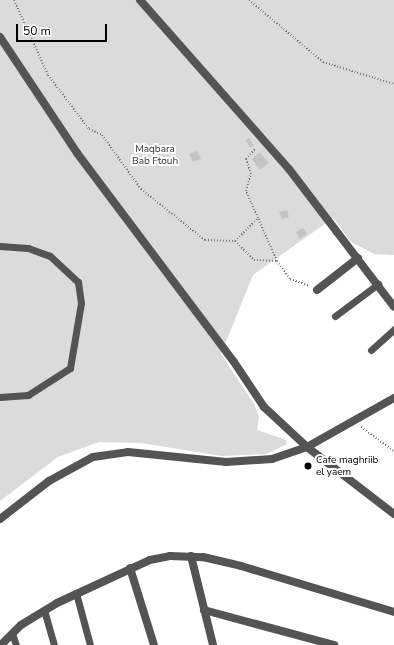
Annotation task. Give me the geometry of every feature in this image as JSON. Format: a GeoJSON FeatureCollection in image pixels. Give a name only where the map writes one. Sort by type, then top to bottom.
{"type":"FeatureCollection","features":[{"type":"Feature","properties":{"kind":"street"},"geometry":{"type":"LineString","coordinates":[[140,0],[264,142],[358,258],[394,307]]}},
{"type":"Feature","properties":{"kind":"street"},"geometry":{"type":"LineString","coordinates":[[0,37],[77,153],[234,362],[264,407],[306,447],[394,514]]}},
{"type":"Feature","properties":{"kind":"street"},"geometry":{"type":"LineString","coordinates":[[317,290],[358,258]]}},
{"type":"Feature","properties":{"kind":"street"},"geometry":{"type":"LineString","coordinates":[[0,519],[49,481],[85,460],[104,454],[128,452],[243,462],[272,460],[306,447],[394,398]]}},
{"type":"Feature","properties":{"kind":"street"},"geometry":{"type":"LineString","coordinates":[[191,556],[213,645]]}},
{"type":"Feature","properties":{"kind":"street"},"geometry":{"type":"LineString","coordinates":[[1,645],[12,633],[44,610],[76,593],[130,568],[160,557],[191,556],[272,574],[394,612]]}},
{"type":"Feature","properties":{"kind":"street"},"geometry":{"type":"LineString","coordinates":[[130,568],[154,645]]}},
{"type":"Feature","properties":{"kind":"street"},"geometry":{"type":"LineString","coordinates":[[204,610],[334,645]]}},
{"type":"Feature","properties":{"kind":"lane"},"geometry":{"type":"LineString","coordinates":[[0,246],[28,248],[50,256],[78,282],[81,303],[70,368],[28,395],[0,397]]}},
{"type":"Feature","properties":{"kind":"lane"},"geometry":{"type":"LineString","coordinates":[[335,316],[378,284]]}},
{"type":"Feature","properties":{"kind":"lane"},"geometry":{"type":"LineString","coordinates":[[371,350],[394,329]]}},
{"type":"Feature","properties":{"kind":"lane"},"geometry":{"type":"LineString","coordinates":[[76,593],[90,645]]}},
{"type":"Feature","properties":{"kind":"lane"},"geometry":{"type":"LineString","coordinates":[[44,610],[54,645]]}},
{"type":"Feature","properties":{"kind":"lane"},"geometry":{"type":"LineString","coordinates":[[12,633],[16,645]]}},
{"type":"Feature","properties":{"kind":"path"},"geometry":{"type":"LineString","coordinates":[[14,0],[48,75],[89,129],[102,135],[120,157],[141,189],[205,240],[235,242],[254,260],[277,261]]}},
{"type":"Feature","properties":{"kind":"path"},"geometry":{"type":"LineString","coordinates":[[249,0],[323,62],[394,84]]}},
{"type":"Feature","properties":{"kind":"path"},"geometry":{"type":"LineString","coordinates":[[264,142],[246,159],[251,174],[246,192],[277,261],[290,278],[317,290]]}},
{"type":"Feature","properties":{"kind":"path"},"geometry":{"type":"LineString","coordinates":[[235,242],[258,218]]}},
{"type":"Feature","properties":{"kind":"path"},"geometry":{"type":"LineString","coordinates":[[352,422],[394,451]]}},
{"type":"Feature","properties":{"kind":"green space","name":"Maqbara Bab Ftouh"},"geometry":{"type":"Polygon","coordinates":[[[0,0],[394,0],[394,255],[374,254],[351,242],[333,218],[253,275],[221,354],[254,404],[259,417],[257,430],[286,440],[287,444],[266,454],[222,456],[141,443],[99,442],[58,457],[0,501],[0,0]]]}},
{"type":"Feature","properties":{"kind":"building"},"geometry":{"type":"Polygon","coordinates":[[[249,138],[254,146],[250,148],[246,140],[249,138]]]}},
{"type":"Feature","properties":{"kind":"building"},"geometry":{"type":"Polygon","coordinates":[[[197,151],[201,159],[193,162],[189,154],[197,151]]]}},
{"type":"Feature","properties":{"kind":"building"},"geometry":{"type":"Polygon","coordinates":[[[260,152],[269,163],[260,170],[251,159],[260,152]]]}},
{"type":"Feature","properties":{"kind":"building"},"geometry":{"type":"Polygon","coordinates":[[[287,210],[289,217],[282,219],[279,212],[287,210]]]}},
{"type":"Feature","properties":{"kind":"building"},"geometry":{"type":"Polygon","coordinates":[[[303,228],[307,234],[300,239],[296,232],[303,228]]]}},
{"type":"Feature","properties":{"kind":"place","name":"Cafe maghriib el yaem"},"geometry":{"type":"Point","coordinates":[308,466]}}]}
